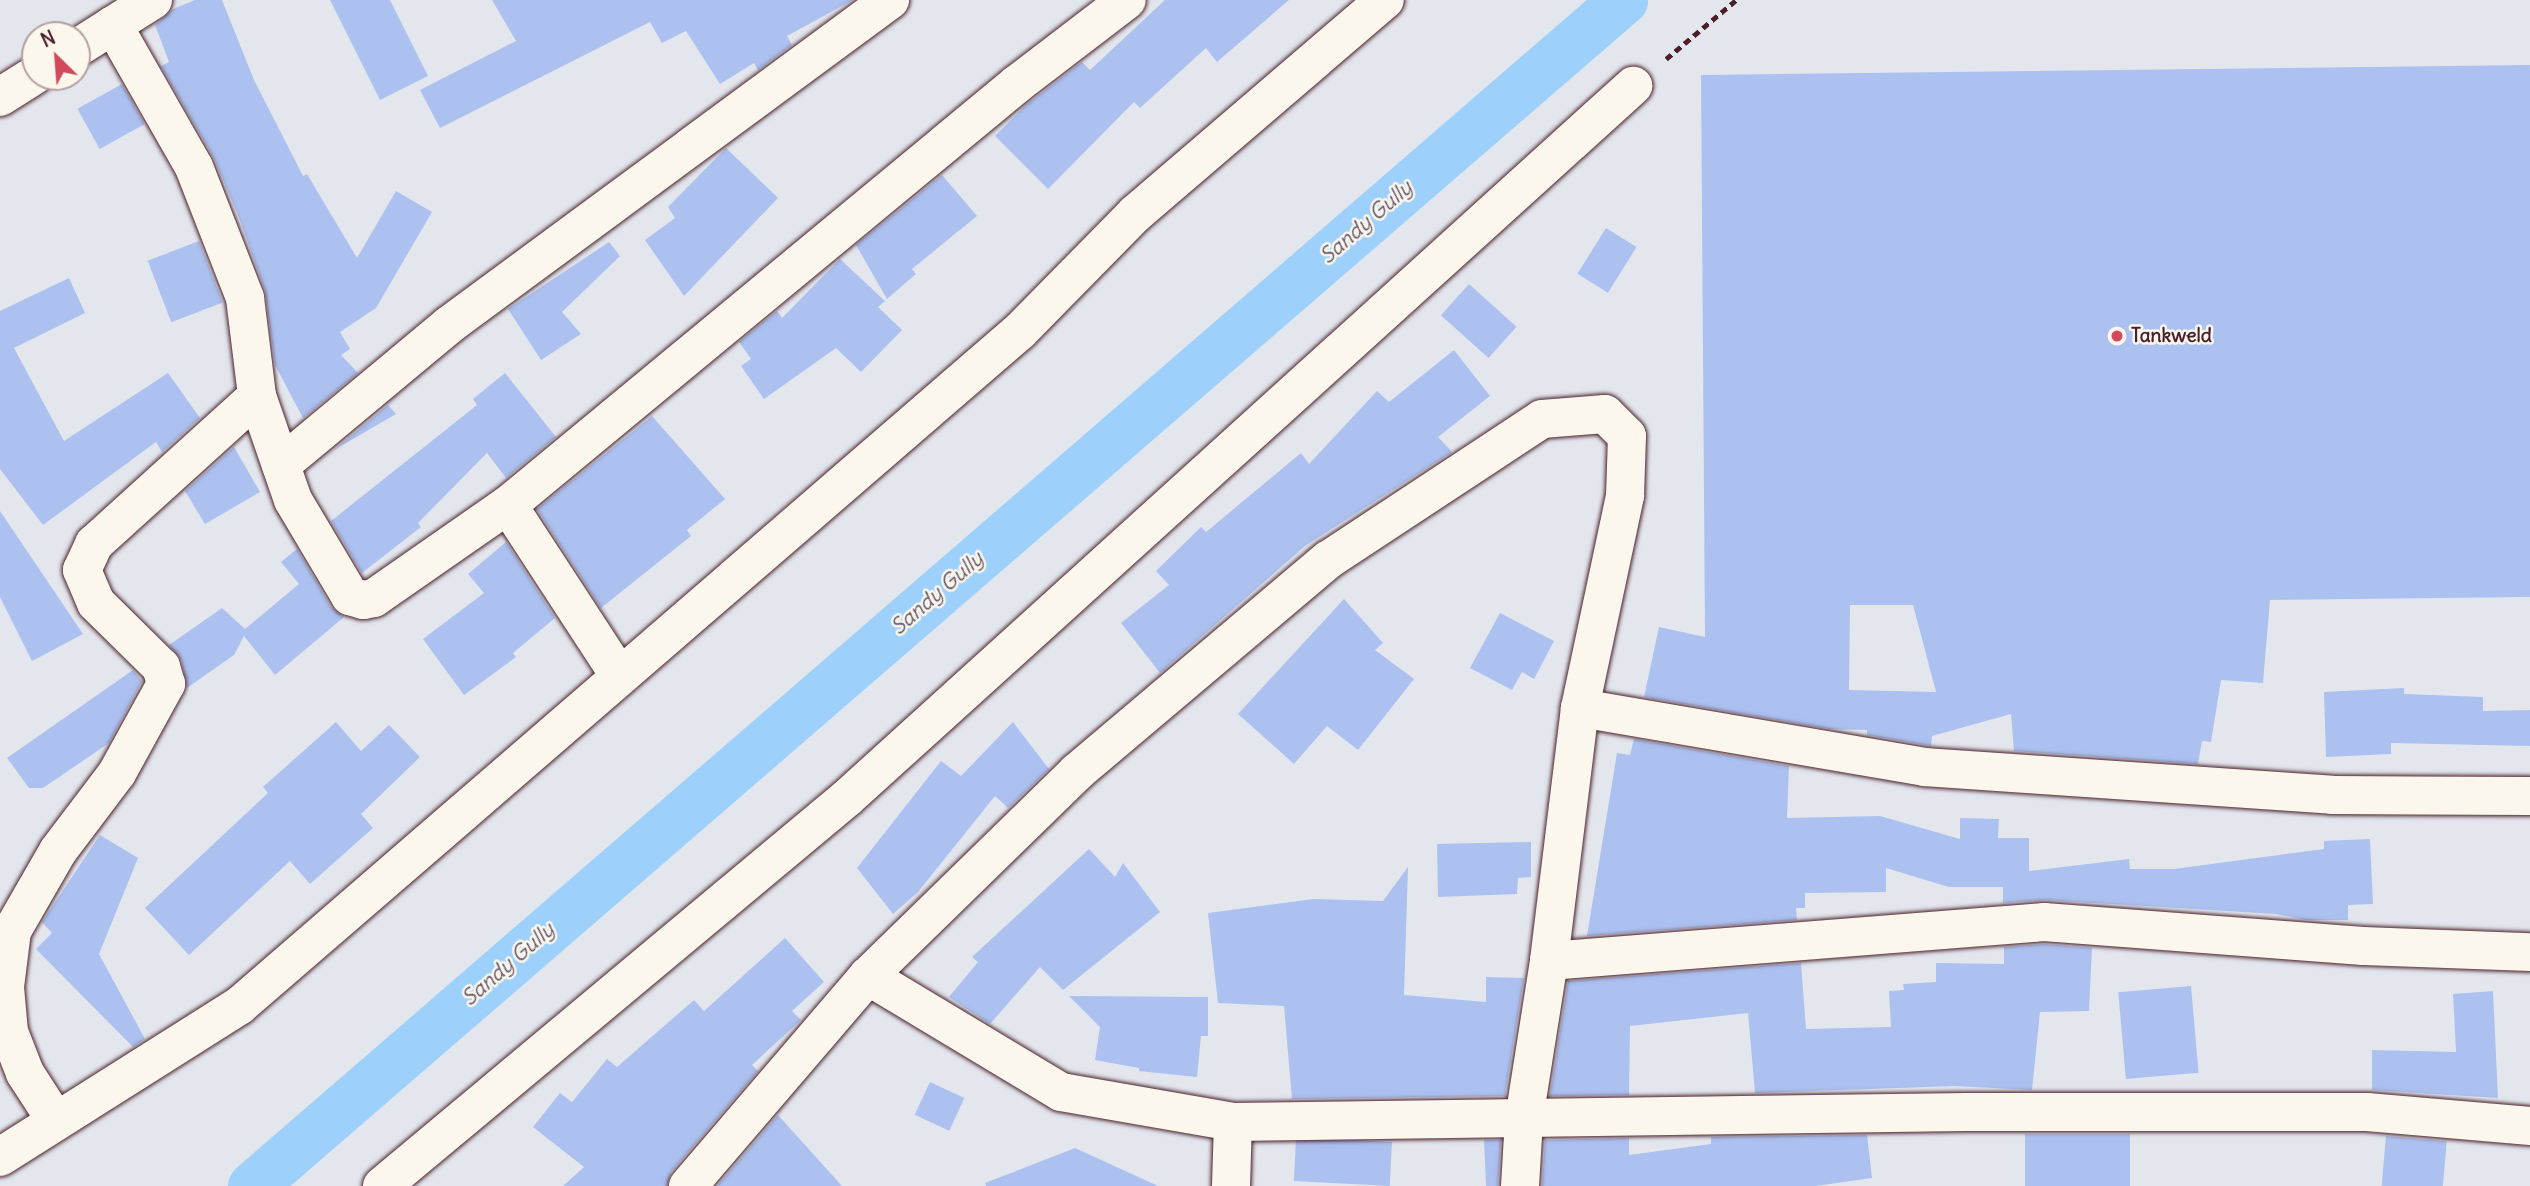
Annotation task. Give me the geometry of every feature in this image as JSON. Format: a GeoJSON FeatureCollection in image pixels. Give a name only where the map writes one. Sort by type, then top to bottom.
{"type":"FeatureCollection","features":[{"type":"Feature","properties":{"kind":"street"},"geometry":{"type":"LineString","coordinates":[[91,39],[153,0]]}},
{"type":"Feature","properties":{"kind":"street"},"geometry":{"type":"LineString","coordinates":[[281,465],[449,325],[890,0]]}},
{"type":"Feature","properties":{"kind":"street"},"geometry":{"type":"LineString","coordinates":[[113,25],[194,167],[245,298],[257,396],[293,500],[327,562],[350,596],[363,600],[374,598],[508,505],[1017,84],[1128,0]]}},
{"type":"Feature","properties":{"kind":"street"},"geometry":{"type":"LineString","coordinates":[[0,1157],[239,1006],[1020,331],[1135,214],[1385,0]]}},
{"type":"Feature","properties":{"kind":"street"},"geometry":{"type":"LineString","coordinates":[[0,97],[21,84]]}},
{"type":"Feature","properties":{"kind":"street"},"geometry":{"type":"LineString","coordinates":[[382,1186],[847,798],[1633,86]]}},
{"type":"Feature","properties":{"kind":"street"},"geometry":{"type":"LineString","coordinates":[[56,1121],[25,1073],[9,1032],[5,987],[12,931],[58,851],[117,773],[166,684],[161,667],[96,603],[82,570],[94,544],[257,396]]}},
{"type":"Feature","properties":{"kind":"street"},"geometry":{"type":"LineString","coordinates":[[688,1186],[868,976],[1077,772],[1328,560],[1542,419],[1605,414],[1627,436],[1625,496],[1580,708],[1549,961],[1524,1119],[1520,1186]]}},
{"type":"Feature","properties":{"kind":"street"},"geometry":{"type":"LineString","coordinates":[[508,505],[619,675]]}},
{"type":"Feature","properties":{"kind":"street"},"geometry":{"type":"LineString","coordinates":[[1580,708],[1924,767],[2332,795],[2530,796]]}},
{"type":"Feature","properties":{"kind":"street"},"geometry":{"type":"LineString","coordinates":[[1549,961],[2044,922],[2363,946],[2530,952]]}},
{"type":"Feature","properties":{"kind":"street"},"geometry":{"type":"LineString","coordinates":[[868,976],[1061,1092],[1233,1122],[1967,1112],[2367,1112],[2530,1126]]}},
{"type":"Feature","properties":{"kind":"street"},"geometry":{"type":"LineString","coordinates":[[1231,1186],[1233,1122]]}},
{"type":"Feature","properties":{"kind":"path"},"geometry":{"type":"LineString","coordinates":[[1633,86],[1736,0]]}},
{"type":"Feature","properties":{"kind":"building"},"geometry":{"type":"Polygon","coordinates":[[[195,0],[222,0],[254,80],[303,176],[307,174],[357,258],[396,191],[432,212],[376,308],[340,332],[350,349],[341,355],[358,373],[303,418],[275,365],[265,290],[238,215],[213,156],[161,66],[169,62],[155,25],[173,9],[195,0]]]}},
{"type":"Feature","properties":{"kind":"building"},"geometry":{"type":"Polygon","coordinates":[[[330,0],[390,0],[428,76],[380,100],[330,0]]]}},
{"type":"Feature","properties":{"kind":"building"},"geometry":{"type":"Polygon","coordinates":[[[492,0],[853,0],[787,36],[792,45],[758,70],[754,63],[720,84],[686,31],[662,43],[650,22],[440,128],[420,90],[516,41],[492,0]]]}},
{"type":"Feature","properties":{"kind":"building"},"geometry":{"type":"Polygon","coordinates":[[[1165,0],[1289,0],[1217,62],[1206,48],[1140,108],[1134,102],[1048,189],[995,136],[1026,105],[1082,62],[1090,70],[1165,0]]]}},
{"type":"Feature","properties":{"kind":"building","name":"Tankweld"},"geometry":{"type":"Polygon","coordinates":[[[2530,65],[2530,597],[2270,600],[2263,683],[2221,680],[2211,742],[2202,741],[2198,764],[2014,751],[2011,714],[1932,736],[1931,746],[1867,735],[1867,730],[1830,729],[1644,697],[1659,627],[1705,637],[1701,75],[2530,65]],[[1850,605],[1849,690],[1936,692],[1913,605],[1850,605]]]}},
{"type":"Feature","properties":{"kind":"building"},"geometry":{"type":"Polygon","coordinates":[[[122,84],[144,124],[100,149],[77,109],[122,84]]]}},
{"type":"Feature","properties":{"kind":"building"},"geometry":{"type":"Polygon","coordinates":[[[726,148],[778,198],[684,296],[645,240],[675,218],[668,207],[726,148]]]}},
{"type":"Feature","properties":{"kind":"building"},"geometry":{"type":"Polygon","coordinates":[[[942,175],[977,216],[912,269],[916,274],[887,299],[856,245],[942,175]]]}},
{"type":"Feature","properties":{"kind":"building"},"geometry":{"type":"Polygon","coordinates":[[[1606,228],[1637,247],[1608,293],[1577,274],[1606,228]]]}},
{"type":"Feature","properties":{"kind":"building"},"geometry":{"type":"Polygon","coordinates":[[[199,241],[223,303],[171,322],[148,261],[199,241]]]}},
{"type":"Feature","properties":{"kind":"building"},"geometry":{"type":"Polygon","coordinates":[[[609,242],[620,256],[562,312],[581,334],[541,360],[508,309],[609,242]]]}},
{"type":"Feature","properties":{"kind":"building"},"geometry":{"type":"Polygon","coordinates":[[[840,259],[885,301],[878,307],[902,330],[861,372],[836,348],[764,399],[741,366],[751,359],[739,342],[777,311],[782,318],[840,259]]]}},
{"type":"Feature","properties":{"kind":"building"},"geometry":{"type":"Polygon","coordinates":[[[69,278],[85,313],[14,348],[64,441],[168,373],[200,418],[162,452],[156,442],[43,525],[0,469],[0,311],[69,278]]]}},
{"type":"Feature","properties":{"kind":"building"},"geometry":{"type":"Polygon","coordinates":[[[1469,284],[1517,327],[1488,358],[1441,315],[1469,284]]]}},
{"type":"Feature","properties":{"kind":"building"},"geometry":{"type":"Polygon","coordinates":[[[1454,350],[1490,396],[1438,437],[1452,452],[1305,546],[1160,673],[1121,623],[1169,585],[1156,571],[1201,527],[1206,532],[1301,453],[1309,464],[1377,391],[1389,402],[1454,350]]]}},
{"type":"Feature","properties":{"kind":"building"},"geometry":{"type":"Polygon","coordinates":[[[505,373],[556,437],[506,478],[487,453],[418,523],[421,527],[362,573],[331,521],[477,405],[473,399],[505,373]]]}},
{"type":"Feature","properties":{"kind":"building"},"geometry":{"type":"Polygon","coordinates":[[[388,405],[396,414],[334,450],[388,405]]]}},
{"type":"Feature","properties":{"kind":"building"},"geometry":{"type":"Polygon","coordinates":[[[652,416],[725,499],[687,530],[691,536],[601,608],[537,509],[652,416]]]}},
{"type":"Feature","properties":{"kind":"building"},"geometry":{"type":"Polygon","coordinates":[[[234,447],[260,492],[205,524],[185,491],[234,447]]]}},
{"type":"Feature","properties":{"kind":"building"},"geometry":{"type":"Polygon","coordinates":[[[0,511],[83,634],[32,661],[0,597],[0,511]]]}},
{"type":"Feature","properties":{"kind":"building"},"geometry":{"type":"Polygon","coordinates":[[[506,542],[555,618],[513,653],[516,657],[464,695],[423,639],[484,593],[468,574],[506,542]]]}},
{"type":"Feature","properties":{"kind":"building"},"geometry":{"type":"Polygon","coordinates":[[[297,549],[331,607],[344,617],[275,675],[244,636],[234,655],[187,688],[182,661],[169,645],[222,608],[245,629],[299,584],[281,562],[297,549]]]}},
{"type":"Feature","properties":{"kind":"building"},"geometry":{"type":"Polygon","coordinates":[[[1344,599],[1383,643],[1375,650],[1414,679],[1358,750],[1327,726],[1294,764],[1238,714],[1344,599]]]}},
{"type":"Feature","properties":{"kind":"building"},"geometry":{"type":"Polygon","coordinates":[[[1500,613],[1554,641],[1534,679],[1522,672],[1512,690],[1470,668],[1500,613]]]}},
{"type":"Feature","properties":{"kind":"building"},"geometry":{"type":"Polygon","coordinates":[[[133,670],[142,681],[109,743],[43,788],[29,788],[7,758],[133,670]]]}},
{"type":"Feature","properties":{"kind":"building"},"geometry":{"type":"Polygon","coordinates":[[[2404,688],[2404,694],[2483,697],[2483,711],[2530,710],[2530,746],[2391,743],[2391,754],[2326,757],[2324,692],[2404,688]]]}},
{"type":"Feature","properties":{"kind":"building"},"geometry":{"type":"Polygon","coordinates":[[[336,722],[361,751],[389,725],[420,757],[361,814],[373,828],[310,884],[290,861],[189,955],[145,908],[268,793],[263,787],[336,722]]]}},
{"type":"Feature","properties":{"kind":"building"},"geometry":{"type":"Polygon","coordinates":[[[1013,722],[1049,769],[1008,808],[995,796],[918,892],[893,914],[857,868],[941,761],[961,776],[1013,722]]]}},
{"type":"Feature","properties":{"kind":"building"},"geometry":{"type":"Polygon","coordinates":[[[1634,739],[1789,766],[1787,818],[1880,816],[1960,839],[1960,818],[1999,819],[1998,838],[2029,838],[2029,871],[2129,859],[2130,869],[2174,869],[2324,849],[2324,841],[2370,839],[2373,904],[2348,905],[2348,920],[2306,920],[2276,914],[2046,900],[2003,903],[2003,887],[1949,887],[1886,868],[1886,892],[1805,893],[1805,908],[1796,908],[1797,920],[1587,936],[1617,753],[1630,755],[1634,739]]]}},
{"type":"Feature","properties":{"kind":"building"},"geometry":{"type":"Polygon","coordinates":[[[100,835],[138,858],[99,954],[145,1039],[133,1047],[36,949],[52,933],[42,922],[100,835]]]}},
{"type":"Feature","properties":{"kind":"building"},"geometry":{"type":"Polygon","coordinates":[[[1531,842],[1531,877],[1518,878],[1517,894],[1438,897],[1437,844],[1531,842]]]}},
{"type":"Feature","properties":{"kind":"building"},"geometry":{"type":"Polygon","coordinates":[[[1089,849],[1115,877],[1123,863],[1160,912],[1063,990],[1040,967],[990,1024],[949,997],[978,962],[972,957],[1089,849]]]}},
{"type":"Feature","properties":{"kind":"building"},"geometry":{"type":"Polygon","coordinates":[[[1408,867],[1404,995],[1486,1002],[1486,977],[1524,978],[1505,1096],[1292,1099],[1284,1006],[1218,1003],[1208,913],[1314,899],[1383,901],[1408,867]]]}},
{"type":"Feature","properties":{"kind":"building"},"geometry":{"type":"Polygon","coordinates":[[[785,938],[824,982],[792,1011],[801,1020],[752,1065],[758,1071],[671,1172],[667,1186],[563,1186],[584,1167],[533,1127],[560,1093],[572,1102],[607,1059],[617,1067],[694,1000],[704,1011],[785,938]]]}},
{"type":"Feature","properties":{"kind":"building"},"geometry":{"type":"Polygon","coordinates":[[[2044,944],[2092,948],[2089,1011],[2040,1012],[2032,1090],[1955,1086],[1755,1093],[1748,1013],[1630,1026],[1629,1095],[1550,1096],[1568,981],[1801,963],[1806,1029],[1891,1027],[1889,991],[1904,990],[1903,984],[1936,982],[1936,963],[2004,964],[2004,947],[2044,944]]]}},
{"type":"Feature","properties":{"kind":"building"},"geometry":{"type":"Polygon","coordinates":[[[2191,986],[2199,1073],[2126,1079],[2118,992],[2191,986]]]}},
{"type":"Feature","properties":{"kind":"building"},"geometry":{"type":"Polygon","coordinates":[[[2493,991],[2498,1098],[2372,1090],[2372,1050],[2456,1052],[2453,994],[2493,991]]]}},
{"type":"Feature","properties":{"kind":"building"},"geometry":{"type":"Polygon","coordinates":[[[1069,996],[1208,997],[1208,1036],[1201,1036],[1197,1077],[1139,1071],[1139,1068],[1095,1060],[1100,1027],[1069,996]]]}},
{"type":"Feature","properties":{"kind":"building"},"geometry":{"type":"Polygon","coordinates":[[[930,1082],[964,1098],[949,1131],[915,1115],[930,1082]]]}},
{"type":"Feature","properties":{"kind":"building"},"geometry":{"type":"Polygon","coordinates":[[[778,1115],[842,1186],[717,1186],[778,1115]]]}},
{"type":"Feature","properties":{"kind":"building"},"geometry":{"type":"Polygon","coordinates":[[[2025,1134],[2130,1134],[2130,1186],[2025,1186],[2025,1134]]]}},
{"type":"Feature","properties":{"kind":"building"},"geometry":{"type":"Polygon","coordinates":[[[1867,1135],[1872,1178],[1816,1186],[1542,1186],[1545,1140],[1629,1138],[1629,1155],[1711,1144],[1711,1137],[1867,1135]]]}},
{"type":"Feature","properties":{"kind":"building"},"geometry":{"type":"Polygon","coordinates":[[[2386,1136],[2447,1141],[2443,1186],[2382,1186],[2386,1136]]]}},
{"type":"Feature","properties":{"kind":"building"},"geometry":{"type":"Polygon","coordinates":[[[1296,1137],[1392,1142],[1390,1186],[1294,1181],[1296,1137]]]}},
{"type":"Feature","properties":{"kind":"building"},"geometry":{"type":"Polygon","coordinates":[[[1484,1140],[1501,1140],[1498,1186],[1486,1186],[1484,1140]]]}},
{"type":"Feature","properties":{"kind":"building"},"geometry":{"type":"Polygon","coordinates":[[[1075,1148],[1158,1186],[986,1186],[985,1183],[1075,1148]]]}},
{"type":"Feature","properties":{"kind":"waterway","name":"Sandy Gully"},"geometry":{"type":"LineString","coordinates":[[252,1186],[1623,0]]}},
{"type":"Feature","properties":{"kind":"place","name":"Tankweld"},"geometry":{"type":"Point","coordinates":[2117,336]}}]}
